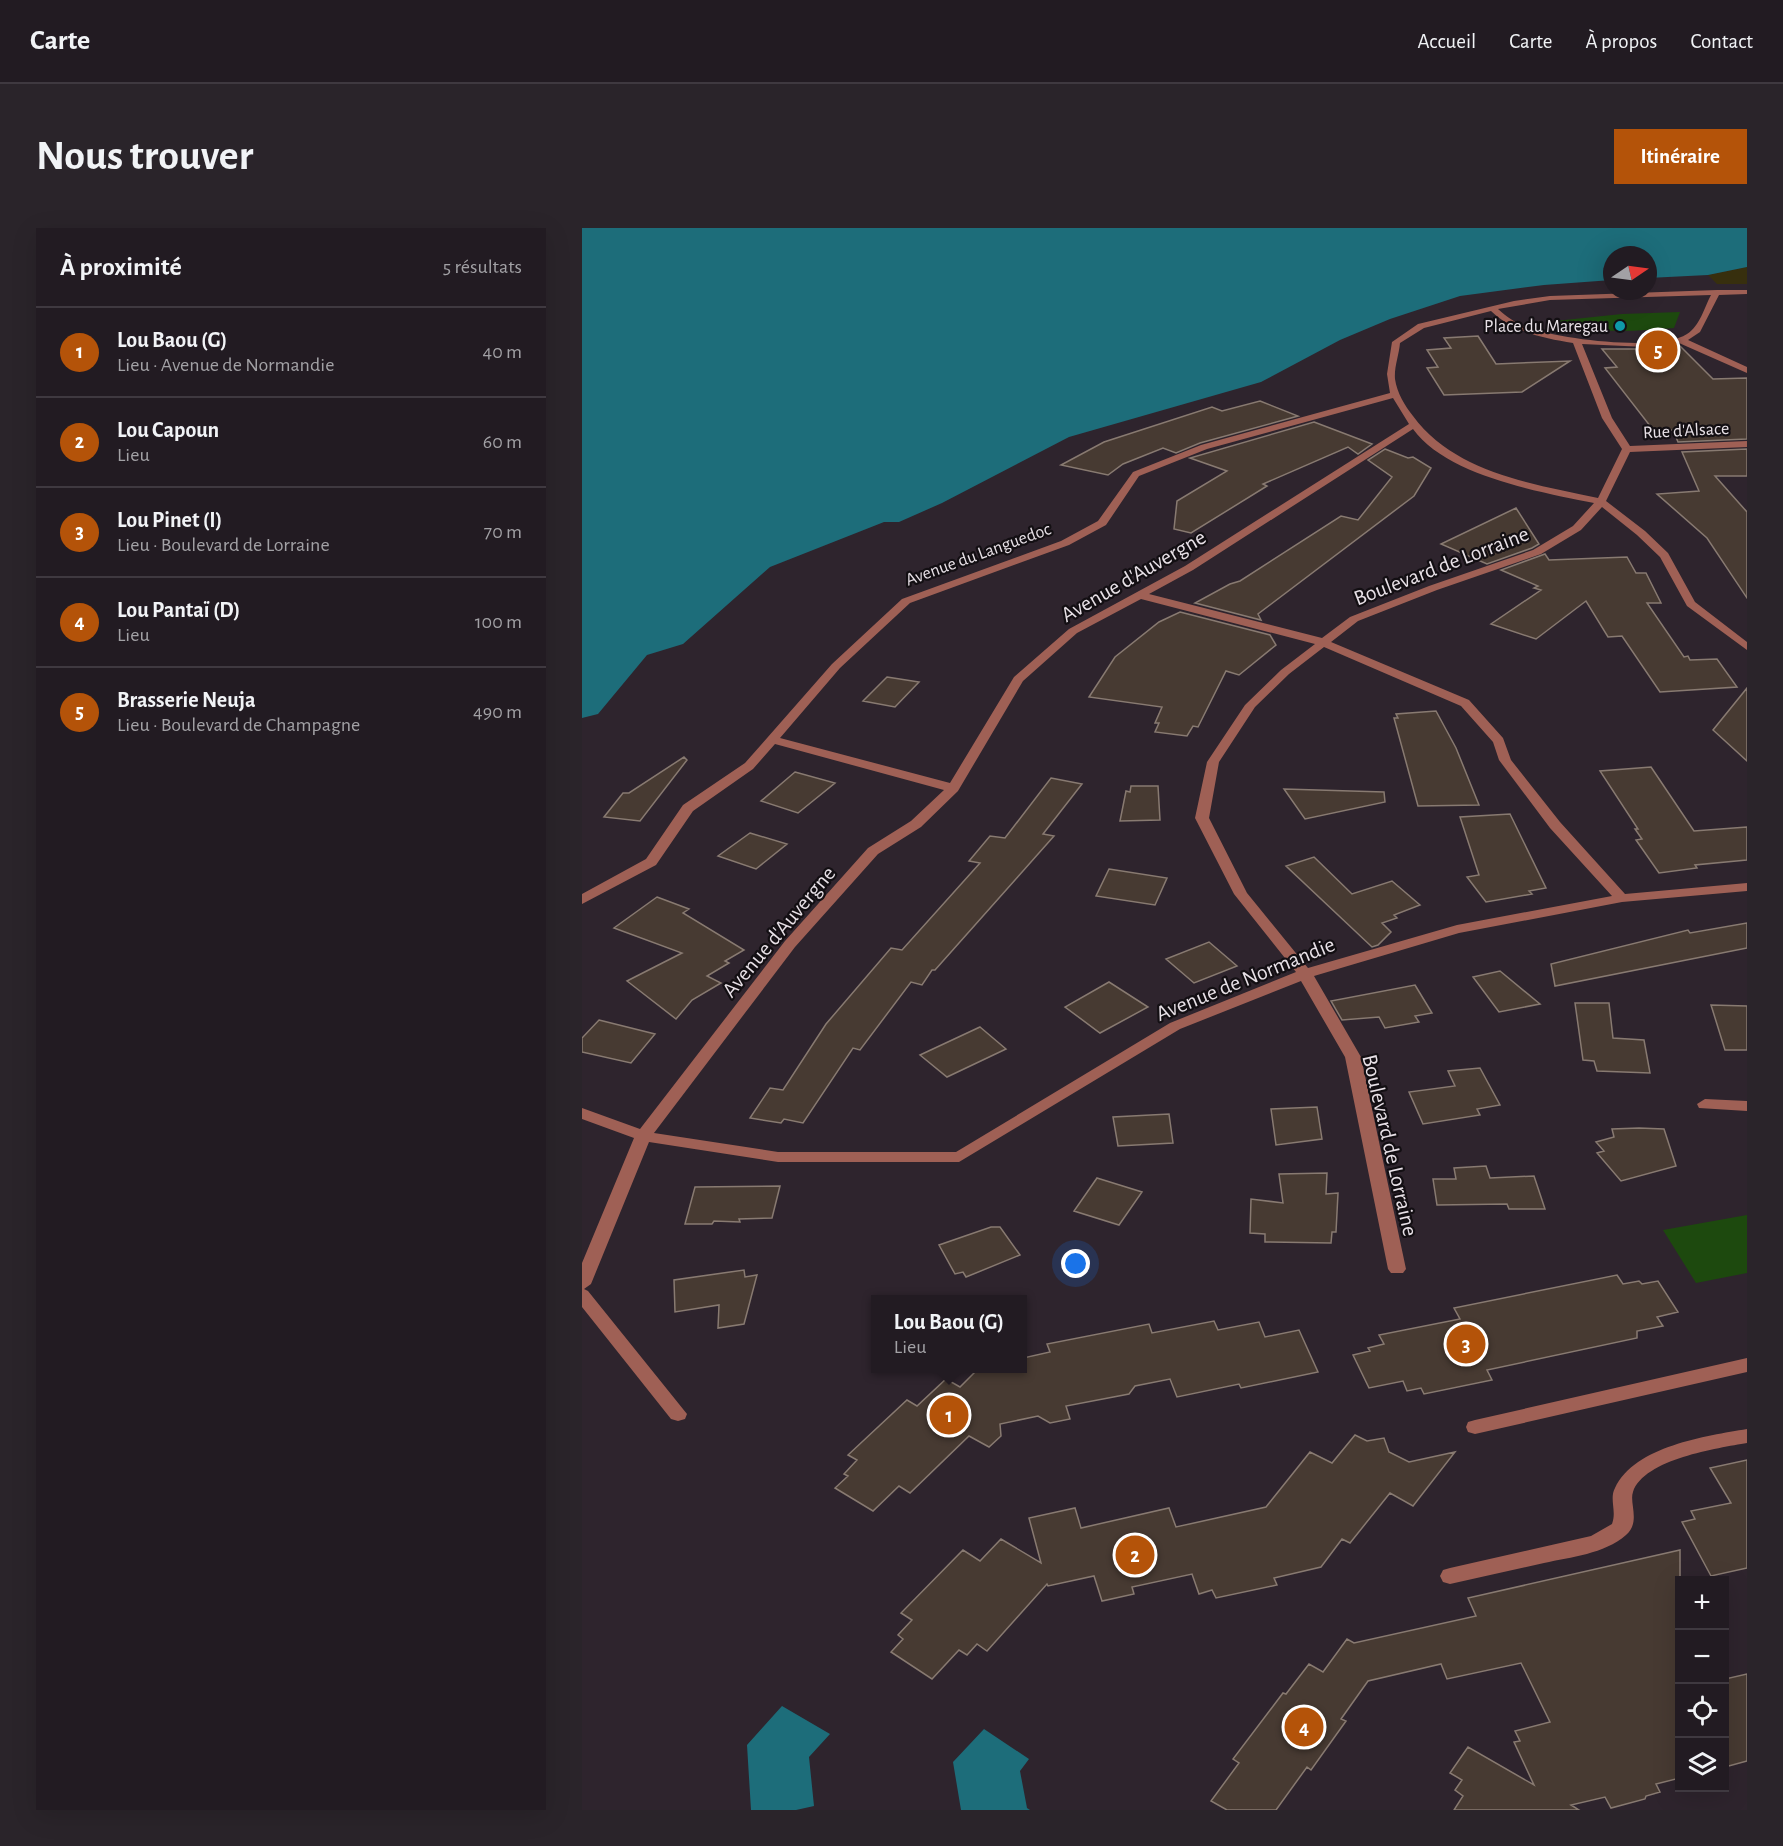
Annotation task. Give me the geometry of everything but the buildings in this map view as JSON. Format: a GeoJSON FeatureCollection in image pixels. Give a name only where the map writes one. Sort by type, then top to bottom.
{"type":"FeatureCollection","features":[{"type":"Feature","properties":{"kind":"street"},"geometry":{"type":"LineString","coordinates":[[1493,309],[1503,320],[1533,333],[1576,341],[1615,344],[1680,340],[1695,332],[1716,292]]}},
{"type":"Feature","properties":{"kind":"street"},"geometry":{"type":"LineString","coordinates":[[1747,292],[1550,298],[1514,303],[1421,326],[1396,342],[1391,379],[1395,395],[1412,426],[1448,456],[1510,481],[1601,502],[1641,533],[1664,555],[1691,604],[1747,647]]}},
{"type":"Feature","properties":{"kind":"street"},"geometry":{"type":"LineString","coordinates":[[1680,340],[1747,370]]}},
{"type":"Feature","properties":{"kind":"street"},"geometry":{"type":"LineString","coordinates":[[1576,341],[1607,417],[1627,449]]}},
{"type":"Feature","properties":{"kind":"street","name":"Avenue du Languedoc"},"geometry":{"type":"LineString","coordinates":[[582,900],[651,862],[688,807],[749,766],[836,666],[906,601],[1065,543],[1102,523],[1136,474],[1204,447],[1384,396],[1395,395]]}},
{"type":"Feature","properties":{"kind":"street","name":"Avenue d'Auvergne"},"geometry":{"type":"LineString","coordinates":[[582,1284],[643,1136],[790,944],[873,851],[916,824],[953,788],[1018,679],[1073,631],[1140,595],[1254,528],[1412,426]]}},
{"type":"Feature","properties":{"kind":"street","name":"Rue d'Alsace"},"geometry":{"type":"LineString","coordinates":[[1627,449],[1747,444]]}},
{"type":"Feature","properties":{"kind":"street","name":"Boulevard de Lorraine"},"geometry":{"type":"LineString","coordinates":[[1396,1269],[1353,1057],[1305,974],[1241,894],[1202,818],[1213,762],[1251,705],[1285,672],[1354,619],[1432,588],[1537,552],[1577,528],[1601,502],[1627,449]]}},
{"type":"Feature","properties":{"kind":"street"},"geometry":{"type":"LineString","coordinates":[[1140,595],[1322,642],[1465,703],[1499,741],[1505,760],[1555,825],[1622,898]]}},
{"type":"Feature","properties":{"kind":"street"},"geometry":{"type":"LineString","coordinates":[[773,740],[953,788]]}},
{"type":"Feature","properties":{"kind":"street","name":"Avenue de Normandie"},"geometry":{"type":"LineString","coordinates":[[643,1136],[778,1156],[959,1157],[1175,1026],[1305,974],[1457,929],[1622,898],[1747,887]]}},
{"type":"Feature","properties":{"kind":"street"},"geometry":{"type":"LineString","coordinates":[[1705,1104],[1747,1106]]}},
{"type":"Feature","properties":{"kind":"street"},"geometry":{"type":"LineString","coordinates":[[582,1113],[643,1136]]}},
{"type":"Feature","properties":{"kind":"street"},"geometry":{"type":"LineString","coordinates":[[582,1295],[678,1414]]}},
{"type":"Feature","properties":{"kind":"street"},"geometry":{"type":"LineString","coordinates":[[1475,1427],[1747,1365]]}},
{"type":"Feature","properties":{"kind":"street"},"geometry":{"type":"LineString","coordinates":[[1450,1576],[1596,1543],[1620,1529],[1625,1513],[1622,1500],[1623,1489],[1637,1470],[1653,1460],[1726,1439],[1747,1436]]}},
{"type":"Feature","properties":{"kind":"green space"},"geometry":{"type":"Polygon","coordinates":[[[1680,312],[1674,328],[1599,330],[1555,321],[1622,314],[1680,312]]]}},
{"type":"Feature","properties":{"kind":"green space"},"geometry":{"type":"Polygon","coordinates":[[[1747,1215],[1747,1273],[1696,1283],[1663,1230],[1747,1215]]]}},
{"type":"Feature","properties":{"kind":"sand"},"geometry":{"type":"Polygon","coordinates":[[[1747,267],[1747,284],[1717,284],[1708,275],[1747,267]]]}},
{"type":"Feature","properties":{"kind":"water"},"geometry":{"type":"Polygon","coordinates":[[[582,228],[1747,228],[1747,267],[1708,275],[1657,278],[1657,246],[1603,246],[1603,281],[1544,285],[1460,296],[1390,319],[1340,340],[1261,382],[1069,437],[942,503],[899,522],[884,522],[770,567],[683,644],[647,655],[598,714],[582,718],[582,228]]]}},
{"type":"Feature","properties":{"kind":"water"},"geometry":{"type":"Polygon","coordinates":[[[782,1706],[830,1734],[809,1757],[814,1806],[796,1810],[751,1810],[747,1745],[782,1706]]]}},
{"type":"Feature","properties":{"kind":"water"},"geometry":{"type":"Polygon","coordinates":[[[984,1729],[1029,1759],[1020,1771],[1027,1808],[1030,1810],[961,1810],[953,1762],[984,1729]]]}},
{"type":"Feature","properties":{"kind":"place","name":"Place du Maregau"},"geometry":{"type":"Point","coordinates":[1620,326]}},
{"type":"Feature","properties":{"kind":"place","name":"Brasserie Neuja"},"geometry":{"type":"Point","coordinates":[1658,350]}},
{"type":"Feature","properties":{"kind":"place","name":"Lou Pinet (I)"},"geometry":{"type":"Point","coordinates":[1466,1344]}},
{"type":"Feature","properties":{"kind":"place","name":"Lou Baou (G)"},"geometry":{"type":"Point","coordinates":[949,1415]}},
{"type":"Feature","properties":{"kind":"place","name":"Lou Capoun"},"geometry":{"type":"Point","coordinates":[1135,1555]}},
{"type":"Feature","properties":{"kind":"place","name":"Lou Pantaï (D)"},"geometry":{"type":"Point","coordinates":[1304,1727]}}]}
